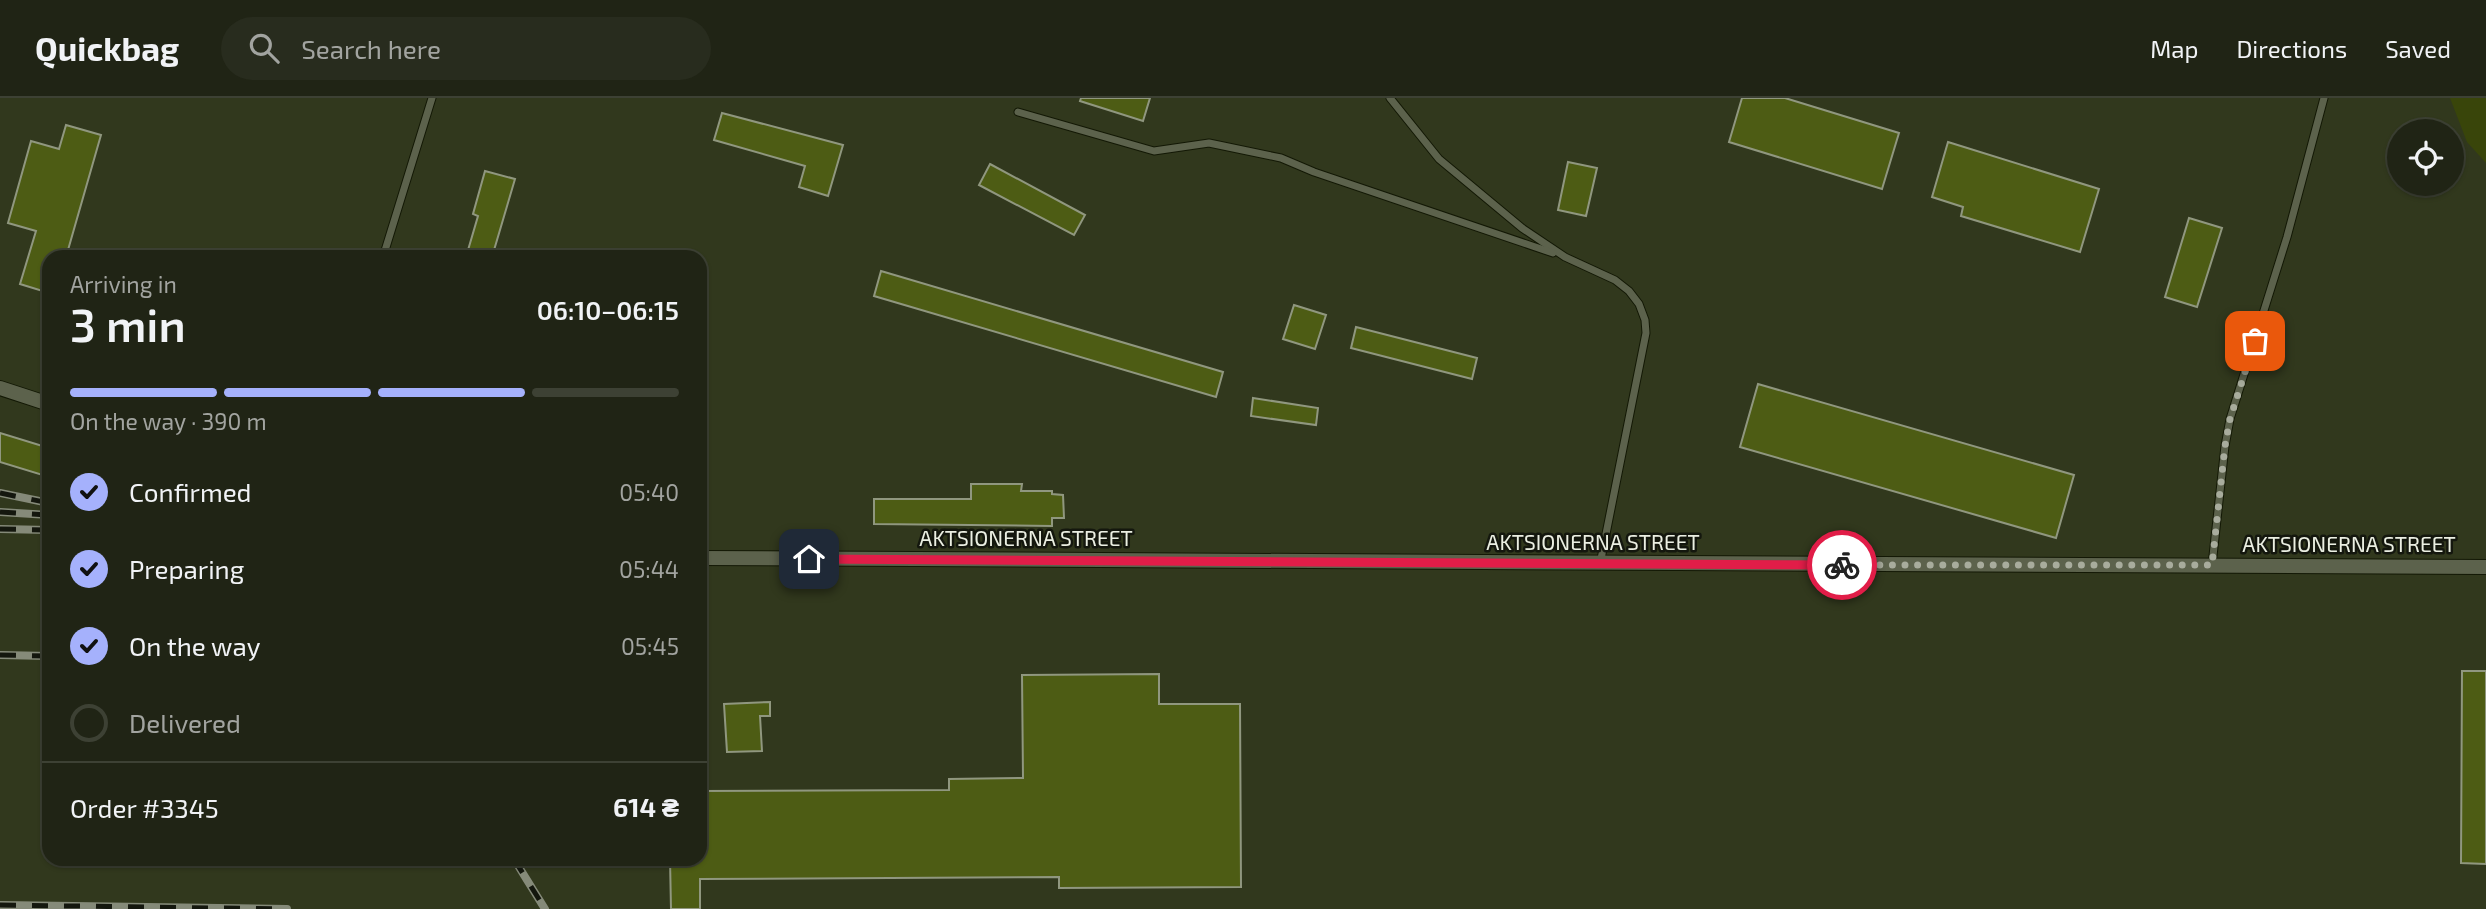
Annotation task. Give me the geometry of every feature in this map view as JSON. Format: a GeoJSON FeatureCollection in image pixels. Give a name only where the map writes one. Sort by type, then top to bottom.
{"type":"FeatureCollection","features":[{"type":"Feature","properties":{"kind":"street"},"geometry":{"type":"LineString","coordinates":[[0,388],[42,402]]}},
{"type":"Feature","properties":{"kind":"street","name":"AKTSIONERNA STREET"},"geometry":{"type":"LineString","coordinates":[[707,558],[2486,567]]}},
{"type":"Feature","properties":{"kind":"lane"},"geometry":{"type":"LineString","coordinates":[[385,250],[432,98]]}},
{"type":"Feature","properties":{"kind":"lane"},"geometry":{"type":"LineString","coordinates":[[1390,98],[1438,159],[1522,229],[1565,257]]}},
{"type":"Feature","properties":{"kind":"lane"},"geometry":{"type":"LineString","coordinates":[[2212,565],[2230,419],[2287,237],[2324,98]]}},
{"type":"Feature","properties":{"kind":"lane"},"geometry":{"type":"LineString","coordinates":[[1018,112],[1154,151],[1209,143],[1281,158],[1314,172],[1565,257],[1615,279],[1640,304],[1646,333],[1600,564]]}},
{"type":"Feature","properties":{"kind":"shaded area"},"geometry":{"type":"Polygon","coordinates":[[[0,98],[2486,98],[2486,909],[0,909],[0,98]]]}},
{"type":"Feature","properties":{"kind":"green space"},"geometry":{"type":"Polygon","coordinates":[[[2450,98],[2486,98],[2486,163],[2467,142],[2464,119],[2458,119],[2450,98]]]}},
{"type":"Feature","properties":{"kind":"building"},"geometry":{"type":"Polygon","coordinates":[[[1081,98],[1150,98],[1143,121],[1080,101],[1081,98]]]}},
{"type":"Feature","properties":{"kind":"building"},"geometry":{"type":"Polygon","coordinates":[[[1742,98],[1785,98],[1899,133],[1882,189],[1729,142],[1742,98]]]}},
{"type":"Feature","properties":{"kind":"building"},"geometry":{"type":"Polygon","coordinates":[[[722,113],[843,145],[828,196],[799,187],[805,166],[714,140],[722,113]]]}},
{"type":"Feature","properties":{"kind":"building"},"geometry":{"type":"Polygon","coordinates":[[[66,125],[101,135],[68,250],[42,250],[42,291],[20,284],[36,231],[8,223],[31,141],[59,149],[66,125]]]}},
{"type":"Feature","properties":{"kind":"building"},"geometry":{"type":"Polygon","coordinates":[[[1948,142],[2099,189],[2080,252],[1961,216],[1963,207],[1932,197],[1948,142]]]}},
{"type":"Feature","properties":{"kind":"building"},"geometry":{"type":"Polygon","coordinates":[[[1568,162],[1597,168],[1586,216],[1558,210],[1568,162]]]}},
{"type":"Feature","properties":{"kind":"building"},"geometry":{"type":"Polygon","coordinates":[[[990,164],[1085,215],[1074,235],[979,185],[990,164]]]}},
{"type":"Feature","properties":{"kind":"building"},"geometry":{"type":"Polygon","coordinates":[[[485,171],[515,179],[494,250],[468,250],[478,216],[473,214],[485,171]]]}},
{"type":"Feature","properties":{"kind":"building"},"geometry":{"type":"Polygon","coordinates":[[[2189,218],[2222,228],[2197,307],[2165,297],[2189,218]]]}},
{"type":"Feature","properties":{"kind":"building"},"geometry":{"type":"Polygon","coordinates":[[[881,271],[1223,372],[1216,397],[874,296],[881,271]]]}},
{"type":"Feature","properties":{"kind":"building"},"geometry":{"type":"Polygon","coordinates":[[[1294,305],[1326,315],[1315,349],[1283,339],[1294,305]]]}},
{"type":"Feature","properties":{"kind":"building"},"geometry":{"type":"Polygon","coordinates":[[[1356,327],[1477,358],[1472,379],[1351,348],[1356,327]]]}},
{"type":"Feature","properties":{"kind":"building"},"geometry":{"type":"Polygon","coordinates":[[[1758,384],[2074,475],[2056,538],[1740,447],[1758,384]]]}},
{"type":"Feature","properties":{"kind":"building"},"geometry":{"type":"Polygon","coordinates":[[[1253,398],[1318,408],[1316,425],[1251,416],[1253,398]]]}},
{"type":"Feature","properties":{"kind":"building"},"geometry":{"type":"Polygon","coordinates":[[[0,433],[42,446],[42,475],[0,462],[0,433]]]}},
{"type":"Feature","properties":{"kind":"building"},"geometry":{"type":"Polygon","coordinates":[[[971,484],[1022,484],[1021,491],[1052,491],[1052,494],[1063,495],[1064,518],[1052,518],[1052,526],[874,524],[874,499],[971,499],[971,484]]]}},
{"type":"Feature","properties":{"kind":"building"},"geometry":{"type":"Polygon","coordinates":[[[2462,671],[2486,671],[2486,864],[2461,863],[2462,671]]]}},
{"type":"Feature","properties":{"kind":"building"},"geometry":{"type":"Polygon","coordinates":[[[1159,674],[1159,704],[1240,704],[1241,887],[1059,888],[1059,877],[700,879],[700,909],[671,909],[670,866],[707,866],[707,791],[949,790],[949,779],[1023,778],[1022,675],[1159,674]]]}},
{"type":"Feature","properties":{"kind":"building"},"geometry":{"type":"Polygon","coordinates":[[[770,702],[770,716],[760,716],[762,751],[727,752],[724,704],[770,702]]]}},
{"type":"Feature","properties":{"kind":"railway"},"geometry":{"type":"LineString","coordinates":[[0,493],[42,502]]}},
{"type":"Feature","properties":{"kind":"railway"},"geometry":{"type":"LineString","coordinates":[[0,512],[42,515]]}},
{"type":"Feature","properties":{"kind":"railway"},"geometry":{"type":"LineString","coordinates":[[0,529],[42,530]]}},
{"type":"Feature","properties":{"kind":"railway"},"geometry":{"type":"LineString","coordinates":[[0,655],[42,656]]}},
{"type":"Feature","properties":{"kind":"railway"},"geometry":{"type":"LineString","coordinates":[[518,866],[545,909]]}},
{"type":"Feature","properties":{"kind":"railway"},"geometry":{"type":"LineString","coordinates":[[0,905],[287,909]]}},
{"type":"Feature","properties":{"kind":"way so far"},"geometry":{"type":"LineString","coordinates":[[1842,565],[2212,565],[2230,419],[2255,341]]}},
{"type":"Feature","properties":{"kind":"route"},"geometry":{"type":"LineString","coordinates":[[809,559],[1842,565]]}}]}
